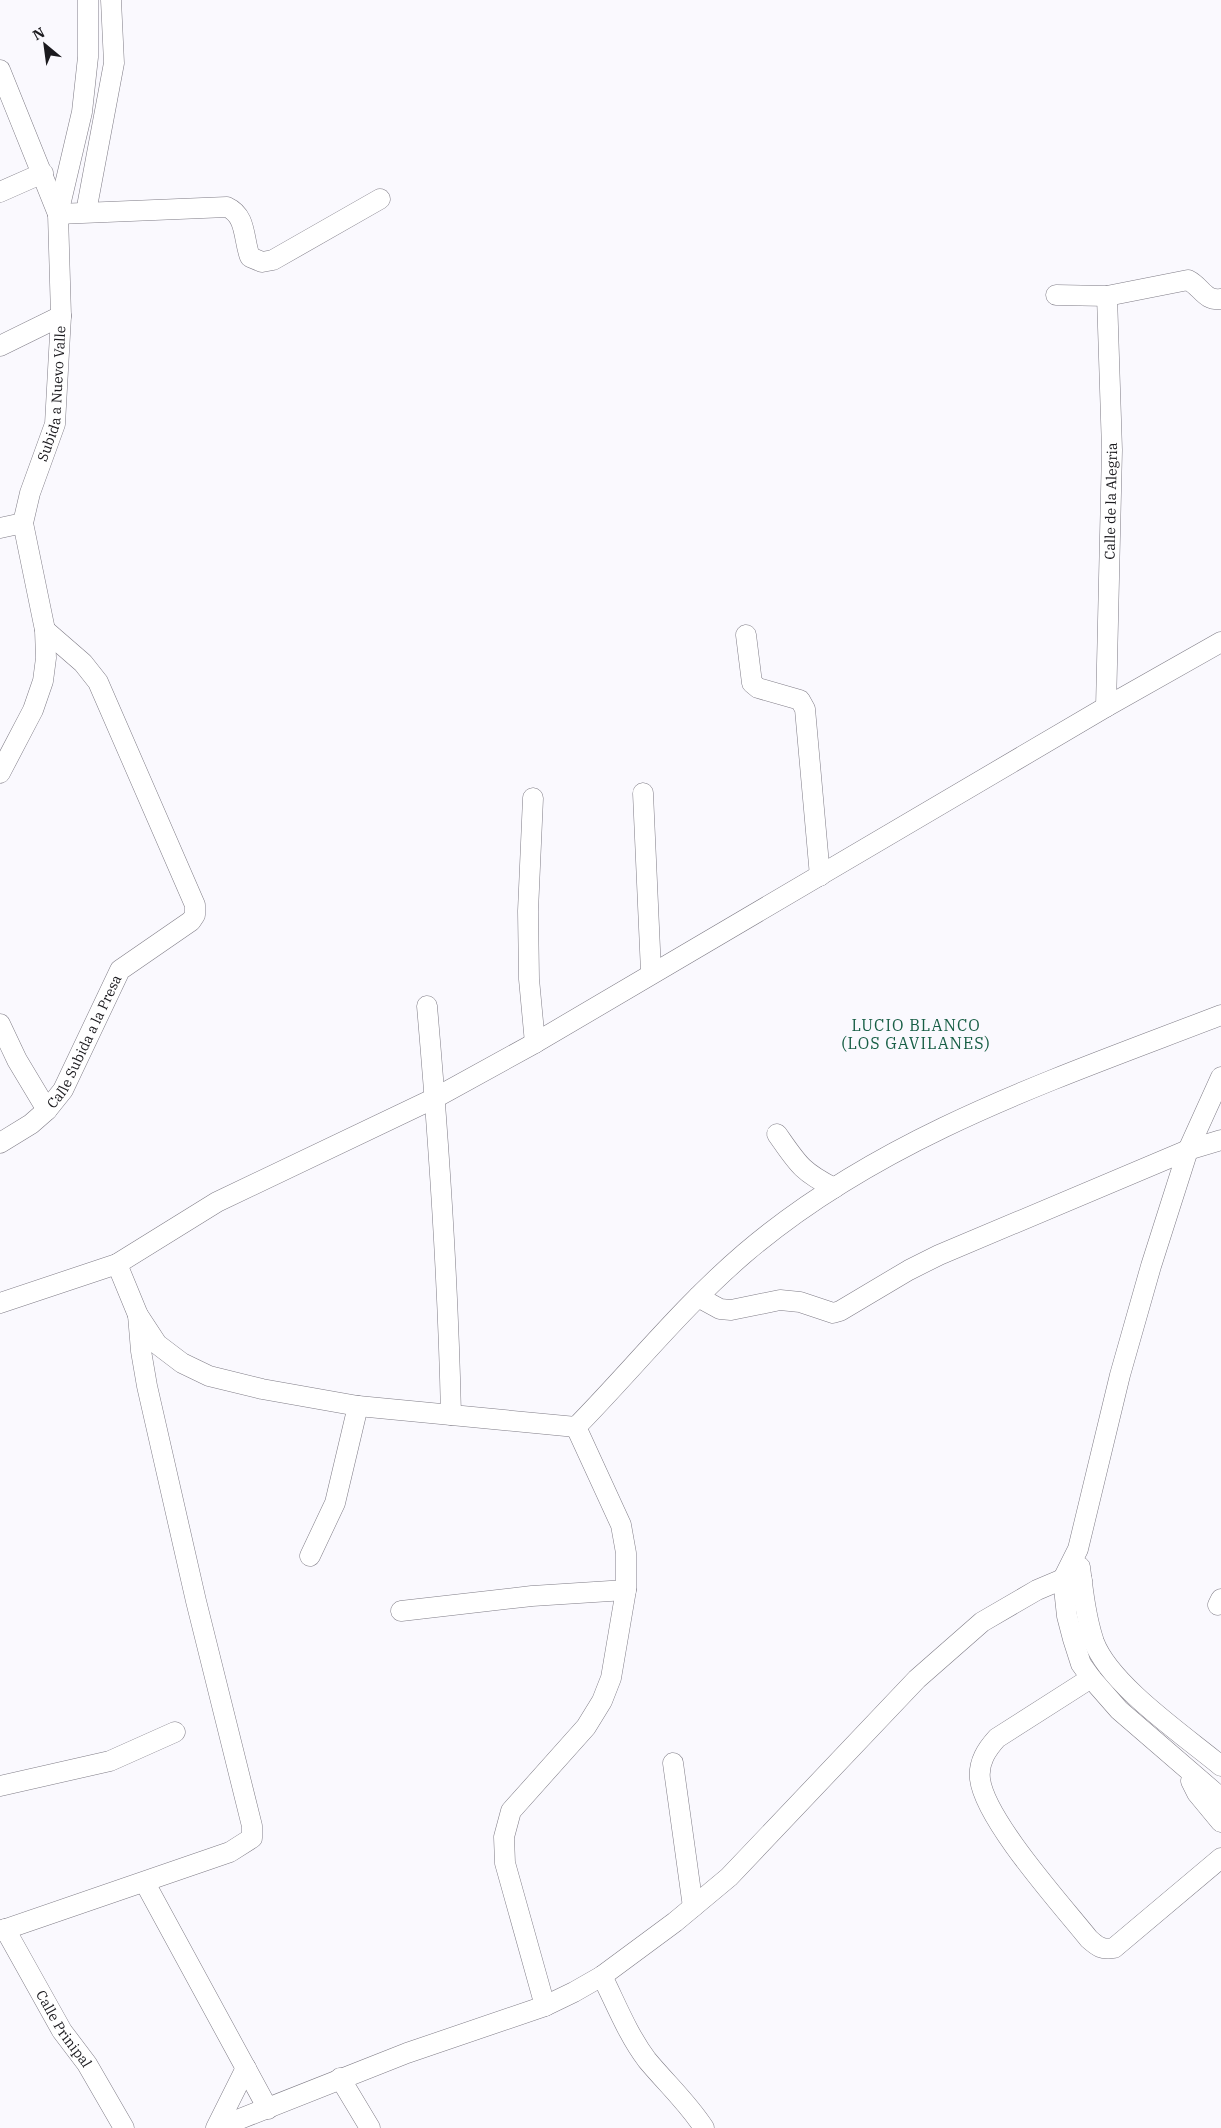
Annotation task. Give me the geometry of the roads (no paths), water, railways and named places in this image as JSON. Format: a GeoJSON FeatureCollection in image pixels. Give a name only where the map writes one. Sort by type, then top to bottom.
{"type":"FeatureCollection","features":[{"type":"Feature","properties":{"kind":"street","name":"Subida a Nuevo Valle"},"geometry":{"type":"LineString","coordinates":[[0,773],[33,710],[43,681],[46,658],[45,630],[23,523],[30,493],[55,424],[62,316],[58,214],[82,112],[88,57],[88,0]]}},
{"type":"Feature","properties":{"kind":"street"},"geometry":{"type":"LineString","coordinates":[[86,212],[114,63],[111,0]]}},
{"type":"Feature","properties":{"kind":"street"},"geometry":{"type":"LineString","coordinates":[[0,70],[58,214],[227,207],[235,211],[241,218],[250,257],[262,262],[273,260],[380,198]]}},
{"type":"Feature","properties":{"kind":"street"},"geometry":{"type":"LineString","coordinates":[[0,192],[43,173]]}},
{"type":"Feature","properties":{"kind":"street"},"geometry":{"type":"LineString","coordinates":[[1056,295],[1107,296],[1188,280],[1206,297],[1213,300],[1221,299]]}},
{"type":"Feature","properties":{"kind":"street","name":"Calle de la Alegria"},"geometry":{"type":"LineString","coordinates":[[1106,706],[1112,450],[1107,296]]}},
{"type":"Feature","properties":{"kind":"street"},"geometry":{"type":"LineString","coordinates":[[0,346],[62,316]]}},
{"type":"Feature","properties":{"kind":"street"},"geometry":{"type":"LineString","coordinates":[[0,528],[23,523]]}},
{"type":"Feature","properties":{"kind":"street","name":"Calle Subida a la Presa"},"geometry":{"type":"LineString","coordinates":[[0,1143],[31,1124],[48,1110],[63,1090],[120,970],[191,921],[195,916],[195,905],[98,682],[83,663],[45,630]]}},
{"type":"Feature","properties":{"kind":"street"},"geometry":{"type":"LineString","coordinates":[[746,635],[752,683],[758,688],[800,700],[805,709],[820,876]]}},
{"type":"Feature","properties":{"kind":"street"},"geometry":{"type":"LineString","coordinates":[[0,1303],[117,1264],[218,1202],[435,1098],[535,1043],[651,972],[820,876],[1106,706],[1221,642]]}},
{"type":"Feature","properties":{"kind":"street"},"geometry":{"type":"LineString","coordinates":[[643,793],[651,972]]}},
{"type":"Feature","properties":{"kind":"street"},"geometry":{"type":"LineString","coordinates":[[533,798],[528,911],[529,979],[535,1043]]}},
{"type":"Feature","properties":{"kind":"street"},"geometry":{"type":"LineString","coordinates":[[427,1006],[448,1298],[451,1415]]}},
{"type":"Feature","properties":{"kind":"street"},"geometry":{"type":"LineString","coordinates":[[576,1427],[698,1297],[745,1253],[834,1188],[897,1150],[972,1113],[1221,1015]]}},
{"type":"Feature","properties":{"kind":"street"},"geometry":{"type":"LineString","coordinates":[[0,1024],[17,1060],[48,1110]]}},
{"type":"Feature","properties":{"kind":"street"},"geometry":{"type":"LineString","coordinates":[[1221,1077],[1188,1150],[1151,1266],[1120,1375],[1078,1549],[1067,1616],[1082,1664],[1091,1678],[1119,1710],[1221,1798]]}},
{"type":"Feature","properties":{"kind":"street"},"geometry":{"type":"LineString","coordinates":[[777,1134],[799,1165],[808,1174],[834,1188]]}},
{"type":"Feature","properties":{"kind":"street"},"geometry":{"type":"LineString","coordinates":[[698,1297],[720,1310],[731,1310],[780,1300],[800,1302],[833,1313],[840,1311],[909,1270],[940,1255],[1188,1150],[1221,1140]]}},
{"type":"Feature","properties":{"kind":"street"},"geometry":{"type":"LineString","coordinates":[[117,1264],[138,1315],[157,1344],[182,1363],[209,1376],[262,1389],[358,1406],[576,1427]]}},
{"type":"Feature","properties":{"kind":"street"},"geometry":{"type":"LineString","coordinates":[[3,1930],[145,1883],[230,1852],[252,1838],[253,1833],[147,1386],[141,1351],[138,1315]]}},
{"type":"Feature","properties":{"kind":"street"},"geometry":{"type":"LineString","coordinates":[[310,1556],[335,1503],[358,1406]]}},
{"type":"Feature","properties":{"kind":"street"},"geometry":{"type":"LineString","coordinates":[[545,2006],[505,1863],[504,1836],[511,1811],[586,1727],[602,1701],[611,1678],[626,1590],[626,1553],[621,1525],[576,1427]]}},
{"type":"Feature","properties":{"kind":"street"},"geometry":{"type":"LineString","coordinates":[[1072,1580],[1094,1642],[1106,1665],[1127,1688],[1221,1766]]}},
{"type":"Feature","properties":{"kind":"street"},"geometry":{"type":"LineString","coordinates":[[217,2128],[268,2109],[340,2078],[545,2006],[602,1976],[693,1907],[729,1877],[917,1679],[951,1648],[982,1622],[1011,1604],[1037,1590],[1072,1580]]}},
{"type":"Feature","properties":{"kind":"street"},"geometry":{"type":"LineString","coordinates":[[401,1611],[532,1596],[626,1590]]}},
{"type":"Feature","properties":{"kind":"street"},"geometry":{"type":"LineString","coordinates":[[1091,1678],[997,1738],[985,1751],[980,1778],[986,1797],[1025,1859],[1089,1939],[1098,1947],[1105,1949],[1114,1948],[1221,1858]]}},
{"type":"Feature","properties":{"kind":"street"},"geometry":{"type":"LineString","coordinates":[[0,1786],[110,1761],[175,1732]]}},
{"type":"Feature","properties":{"kind":"street"},"geometry":{"type":"LineString","coordinates":[[673,1762],[693,1907]]}},
{"type":"Feature","properties":{"kind":"street"},"geometry":{"type":"LineString","coordinates":[[1184,1768],[1197,1793],[1221,1822]]}},
{"type":"Feature","properties":{"kind":"street"},"geometry":{"type":"LineString","coordinates":[[145,1883],[268,2109]]}},
{"type":"Feature","properties":{"kind":"street","name":"Calle Prinipal"},"geometry":{"type":"LineString","coordinates":[[3,1930],[62,2031],[87,2064],[124,2128]]}},
{"type":"Feature","properties":{"kind":"street"},"geometry":{"type":"LineString","coordinates":[[602,1976],[636,2044],[647,2060],[694,2112],[704,2128]]}},
{"type":"Feature","properties":{"kind":"street"},"geometry":{"type":"LineString","coordinates":[[217,2128],[246,2068]]}},
{"type":"Feature","properties":{"kind":"street"},"geometry":{"type":"LineString","coordinates":[[340,2078],[370,2128]]}},
{"type":"Feature","properties":{"kind":"district","name":"LUCIO BLANCO (LOS GAVILANES)"},"geometry":{"type":"Point","coordinates":[916,1034]}}]}
